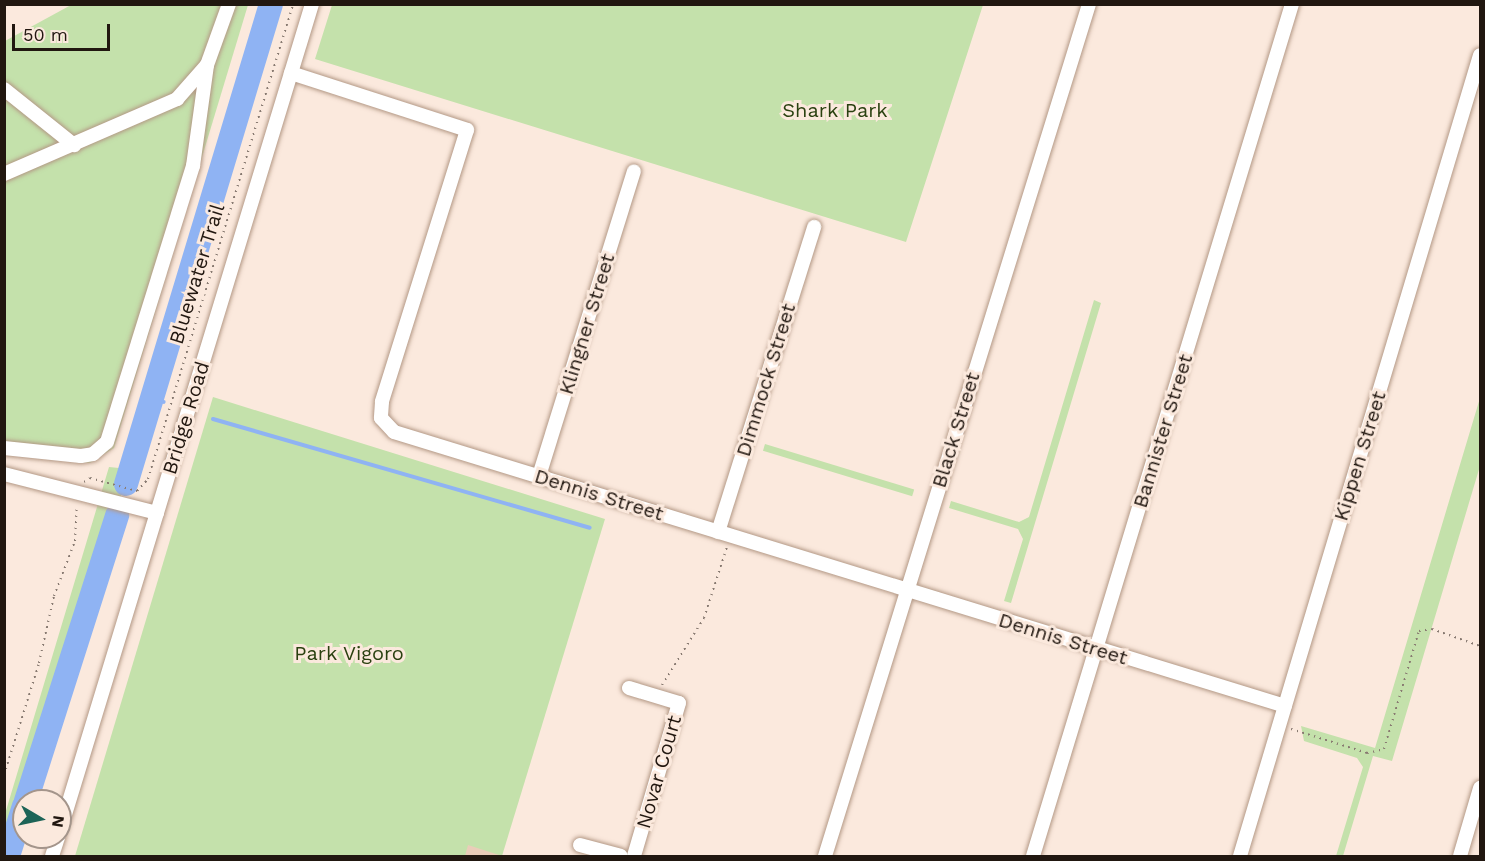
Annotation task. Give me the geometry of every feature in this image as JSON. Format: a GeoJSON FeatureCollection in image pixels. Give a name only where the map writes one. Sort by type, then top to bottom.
{"type":"FeatureCollection","features":[{"type":"Feature","properties":{"kind":"street"},"geometry":{"type":"LineString","coordinates":[[4,448],[81,456],[93,454],[107,442],[193,166],[207,65],[229,4]]}},
{"type":"Feature","properties":{"kind":"street","name":"Bridge Road"},"geometry":{"type":"LineString","coordinates":[[72,792],[312,4]]}},
{"type":"Feature","properties":{"kind":"street","name":"Black Street"},"geometry":{"type":"LineString","coordinates":[[825,856],[1089,4]]}},
{"type":"Feature","properties":{"kind":"street","name":"Bannister Street"},"geometry":{"type":"LineString","coordinates":[[1033,856],[1292,4]]}},
{"type":"Feature","properties":{"kind":"street","name":"Kippen Street"},"geometry":{"type":"LineString","coordinates":[[1240,856],[1480,55]]}},
{"type":"Feature","properties":{"kind":"street"},"geometry":{"type":"LineString","coordinates":[[4,174],[177,99],[207,65]]}},
{"type":"Feature","properties":{"kind":"street","name":"Dennis Street"},"geometry":{"type":"LineString","coordinates":[[291,73],[467,130],[382,402],[381,418],[393,432],[906,592],[1285,706]]}},
{"type":"Feature","properties":{"kind":"street"},"geometry":{"type":"LineString","coordinates":[[4,89],[74,145]]}},
{"type":"Feature","properties":{"kind":"street","name":"Klingner Street"},"geometry":{"type":"LineString","coordinates":[[539,476],[634,171]]}},
{"type":"Feature","properties":{"kind":"street","name":"Dimmock Street"},"geometry":{"type":"LineString","coordinates":[[724,534],[814,227]]}},
{"type":"Feature","properties":{"kind":"street"},"geometry":{"type":"LineString","coordinates":[[4,474],[98,496],[157,513]]}},
{"type":"Feature","properties":{"kind":"street","name":"Novar Court"},"geometry":{"type":"LineString","coordinates":[[629,688],[679,703],[634,856]]}},
{"type":"Feature","properties":{"kind":"street"},"geometry":{"type":"LineString","coordinates":[[1460,856],[1480,788]]}},
{"type":"Feature","properties":{"kind":"street"},"geometry":{"type":"LineString","coordinates":[[580,845],[621,856]]}},
{"type":"Feature","properties":{"kind":"path","name":"Bluewater Trail"},"geometry":{"type":"LineString","coordinates":[[83,483],[90,478],[137,491],[148,479],[293,4]]}},
{"type":"Feature","properties":{"kind":"path"},"geometry":{"type":"LineString","coordinates":[[4,776],[39,663],[50,610],[75,541],[78,502]]}},
{"type":"Feature","properties":{"kind":"path"},"geometry":{"type":"LineString","coordinates":[[655,695],[704,618],[724,534]]}},
{"type":"Feature","properties":{"kind":"path"},"geometry":{"type":"LineString","coordinates":[[1279,726],[1367,753],[1384,749],[1419,631],[1432,629],[1480,646]]}},
{"type":"Feature","properties":{"kind":"green space","name":"Shark Park"},"geometry":{"type":"Polygon","coordinates":[[[332,4],[983,5],[906,242],[315,59],[332,4]]]}},
{"type":"Feature","properties":{"kind":"green space"},"geometry":{"type":"Polygon","coordinates":[[[71,5],[248,5],[114,448],[90,463],[5,454],[5,41],[71,5]]]}},
{"type":"Feature","properties":{"kind":"green space"},"geometry":{"type":"Polygon","coordinates":[[[1094,300],[1101,303],[1011,603],[1004,601],[1023,539],[1018,529],[949,508],[951,501],[1019,522],[1029,517],[1094,300]]]}},
{"type":"Feature","properties":{"kind":"green space","name":"Park Vigoro"},"geometry":{"type":"Polygon","coordinates":[[[213,397],[605,519],[502,856],[75,856],[213,397]]]}},
{"type":"Feature","properties":{"kind":"green space"},"geometry":{"type":"Polygon","coordinates":[[[1480,398],[1480,466],[1392,761],[1373,756],[1343,856],[1336,856],[1363,767],[1357,758],[1304,741],[1301,726],[1375,748],[1480,398]]]}},
{"type":"Feature","properties":{"kind":"green space"},"geometry":{"type":"Polygon","coordinates":[[[765,444],[914,490],[912,496],[763,451],[765,444]]]}},
{"type":"Feature","properties":{"kind":"green space"},"geometry":{"type":"Polygon","coordinates":[[[109,467],[129,469],[33,789],[12,789],[109,467]]]}},
{"type":"Feature","properties":{"kind":"green space"},"geometry":{"type":"Polygon","coordinates":[[[12,791],[12,849],[14,849],[12,856],[5,856],[5,814],[12,791]]]}},
{"type":"Feature","properties":{"kind":"building"},"geometry":{"type":"Polygon","coordinates":[[[468,845],[499,855],[465,856],[468,845]]]}},
{"type":"Feature","properties":{"kind":"waterway"},"geometry":{"type":"LineString","coordinates":[[126,484],[271,4]]}},
{"type":"Feature","properties":{"kind":"waterway"},"geometry":{"type":"LineString","coordinates":[[151,399],[164,402]]}},
{"type":"Feature","properties":{"kind":"waterway"},"geometry":{"type":"LineString","coordinates":[[213,419],[590,528]]}},
{"type":"Feature","properties":{"kind":"waterway"},"geometry":{"type":"LineString","coordinates":[[30,789],[117,515]]}},
{"type":"Feature","properties":{"kind":"waterway"},"geometry":{"type":"LineString","coordinates":[[8,856],[12,844]]}}]}
